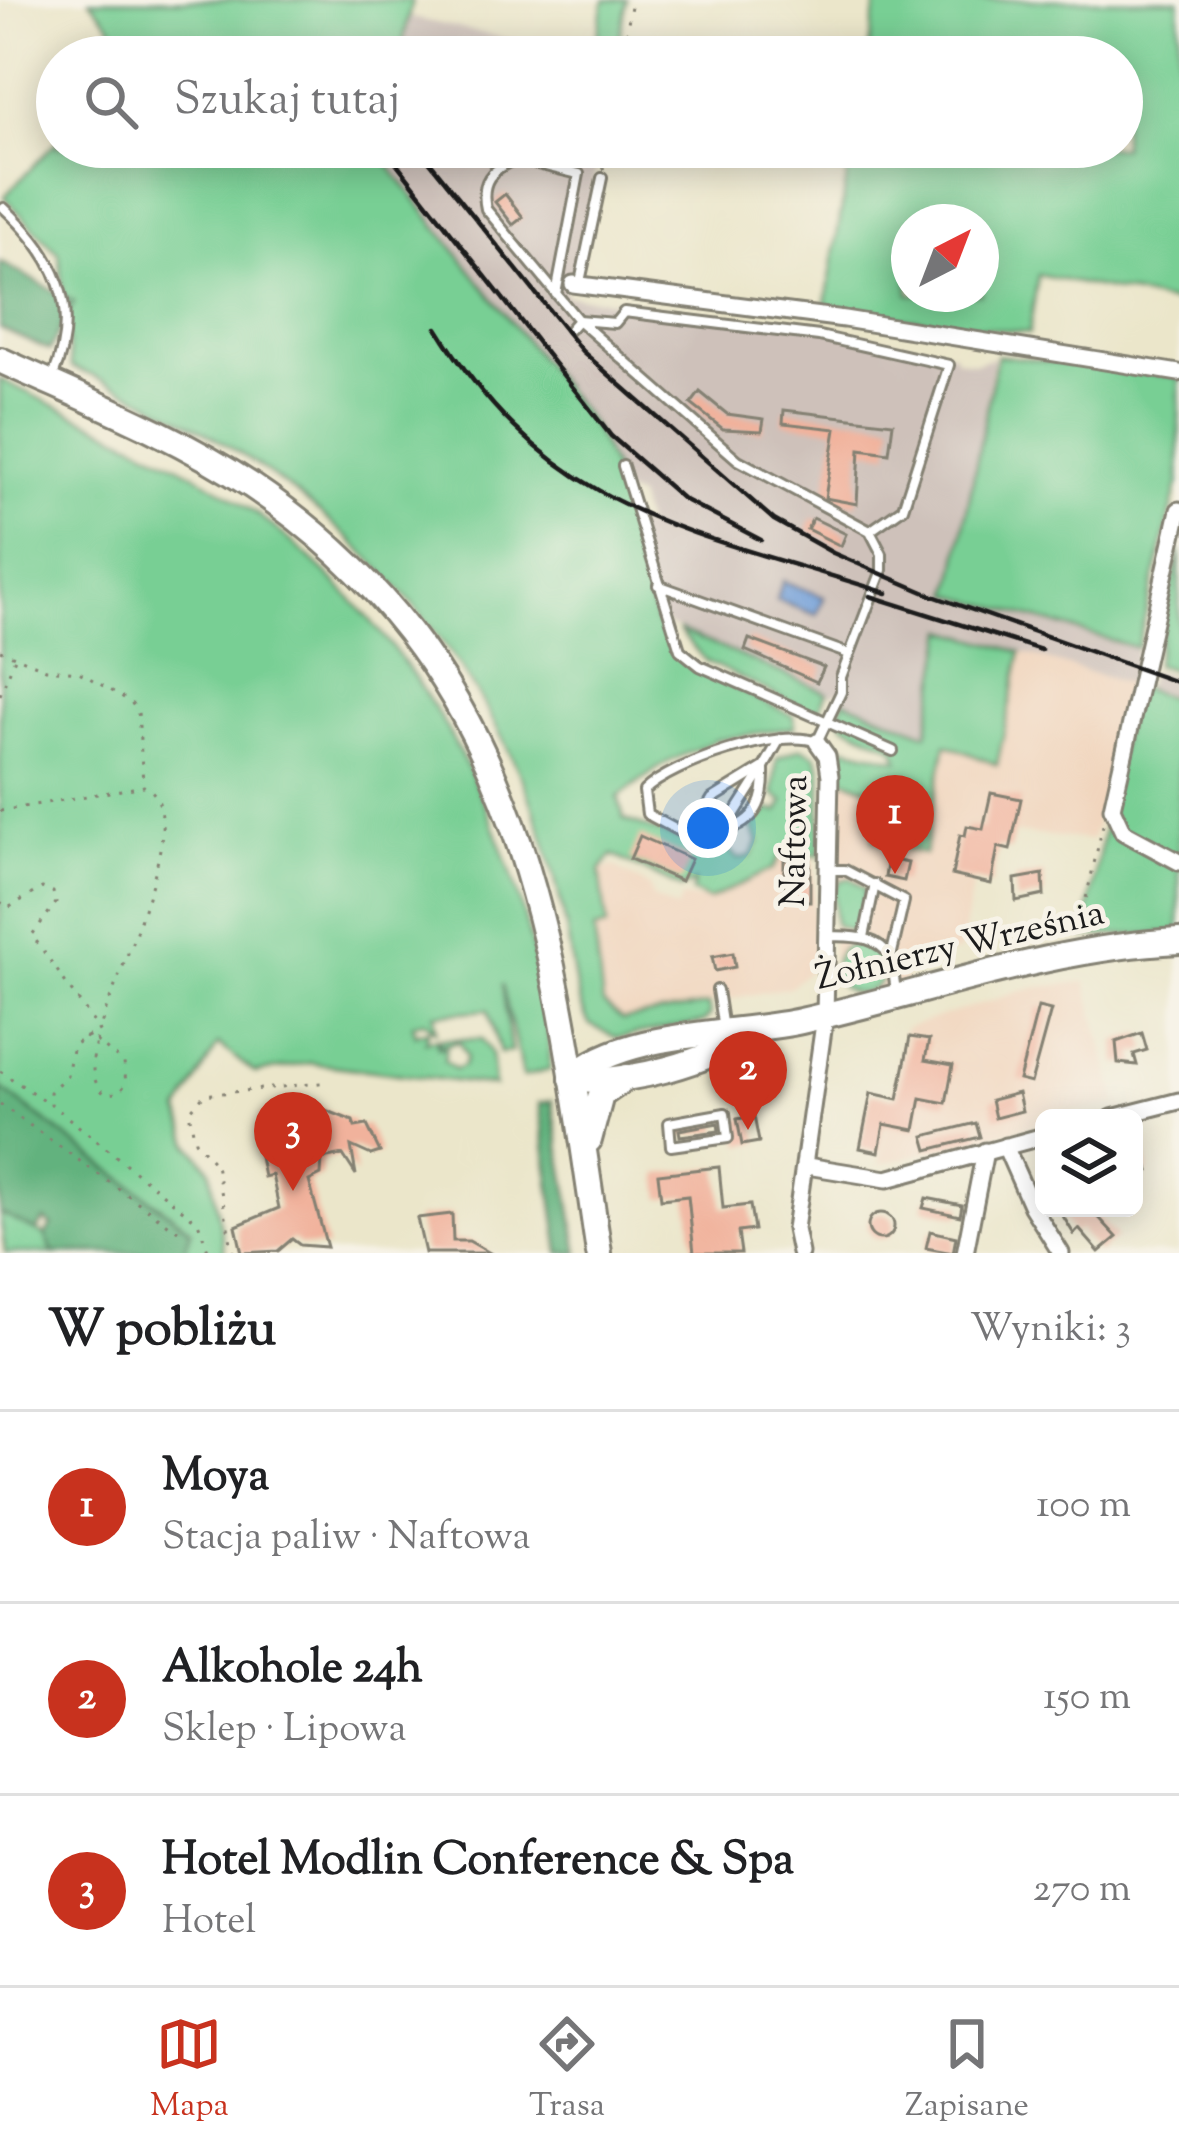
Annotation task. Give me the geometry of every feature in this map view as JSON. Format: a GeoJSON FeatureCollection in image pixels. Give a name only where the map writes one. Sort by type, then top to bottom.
{"type":"FeatureCollection","features":[{"type":"Feature","properties":{"kind":"main road"},"geometry":{"type":"LineString","coordinates":[[0,360],[245,482],[325,544],[386,607],[450,694],[500,787],[540,899],[560,996],[598,1253]]}},
{"type":"Feature","properties":{"kind":"main road","name":"Żołnierzy Września"},"geometry":{"type":"LineString","coordinates":[[572,1078],[592,1062],[639,1047],[825,1016],[1100,950],[1179,941]]}},
{"type":"Feature","properties":{"kind":"main road"},"geometry":{"type":"LineString","coordinates":[[560,996],[588,1044],[639,1047]]}},
{"type":"Feature","properties":{"kind":"main road","name":"Żołnierzy Września"},"geometry":{"type":"LineString","coordinates":[[572,1078],[634,1074],[731,1047],[758,1030]]}},
{"type":"Feature","properties":{"kind":"main road"},"geometry":{"type":"LineString","coordinates":[[586,1172],[596,1104],[607,1089],[634,1074]]}},
{"type":"Feature","properties":{"kind":"street"},"geometry":{"type":"LineString","coordinates":[[576,285],[844,319],[1179,373]]}},
{"type":"Feature","properties":{"kind":"street"},"geometry":{"type":"LineString","coordinates":[[1179,510],[1112,808],[1115,825],[1123,832],[1179,862]]}},
{"type":"Feature","properties":{"kind":"street","name":"Naftowa"},"geometry":{"type":"LineString","coordinates":[[800,1253],[795,1229],[825,1016],[830,776],[827,756],[818,742]]}},
{"type":"Feature","properties":{"kind":"street"},"geometry":{"type":"LineString","coordinates":[[1143,1110],[1179,1101]]}},
{"type":"Feature","properties":{"kind":"street"},"geometry":{"type":"LineString","coordinates":[[807,1166],[886,1179],[1035,1138]]}},
{"type":"Feature","properties":{"kind":"street"},"geometry":{"type":"LineString","coordinates":[[1005,1145],[1032,1208],[1061,1253]]}},
{"type":"Feature","properties":{"kind":"street"},"geometry":{"type":"LineString","coordinates":[[965,1253],[985,1151]]}},
{"type":"Feature","properties":{"kind":"lane"},"geometry":{"type":"LineString","coordinates":[[502,168],[488,176],[482,190],[486,209],[578,320],[738,460],[870,531],[882,554],[882,570],[818,742],[803,737],[780,740],[700,759],[644,791],[647,814],[690,837],[746,825],[765,797],[764,767]]}},
{"type":"Feature","properties":{"kind":"lane"},"geometry":{"type":"LineString","coordinates":[[554,168],[579,174],[556,294]]}},
{"type":"Feature","properties":{"kind":"lane"},"geometry":{"type":"LineString","coordinates":[[566,306],[576,285],[602,178]]}},
{"type":"Feature","properties":{"kind":"lane"},"geometry":{"type":"LineString","coordinates":[[4,208],[37,239],[57,268],[64,347],[50,383]]}},
{"type":"Feature","properties":{"kind":"lane"},"geometry":{"type":"LineString","coordinates":[[578,320],[615,323],[624,312],[818,336],[949,365],[903,508],[870,531]]}},
{"type":"Feature","properties":{"kind":"lane"},"geometry":{"type":"LineString","coordinates":[[570,329],[578,320]]}},
{"type":"Feature","properties":{"kind":"lane"},"geometry":{"type":"LineString","coordinates":[[623,466],[680,650],[700,666],[826,726],[893,751]]}},
{"type":"Feature","properties":{"kind":"lane"},"geometry":{"type":"LineString","coordinates":[[657,584],[849,654]]}},
{"type":"Feature","properties":{"kind":"lane"},"geometry":{"type":"LineString","coordinates":[[724,831],[780,740]]}},
{"type":"Feature","properties":{"kind":"lane"},"geometry":{"type":"LineString","coordinates":[[690,837],[712,799],[764,767]]}},
{"type":"Feature","properties":{"kind":"lane"},"geometry":{"type":"LineString","coordinates":[[828,870],[845,870],[904,901],[891,957],[897,998]]}},
{"type":"Feature","properties":{"kind":"lane"},"geometry":{"type":"LineString","coordinates":[[863,937],[875,884]]}},
{"type":"Feature","properties":{"kind":"lane"},"geometry":{"type":"LineString","coordinates":[[825,936],[863,937],[880,943],[891,957]]}},
{"type":"Feature","properties":{"kind":"lane"},"geometry":{"type":"LineString","coordinates":[[717,990],[723,1030]]}},
{"type":"Feature","properties":{"kind":"lane"},"geometry":{"type":"LineString","coordinates":[[725,1113],[728,1138],[671,1146],[669,1123],[725,1113]]}},
{"type":"Feature","properties":{"kind":"path"},"geometry":{"type":"LineString","coordinates":[[626,36],[632,0]]}},
{"type":"Feature","properties":{"kind":"path"},"geometry":{"type":"LineString","coordinates":[[602,178],[604,168]]}},
{"type":"Feature","properties":{"kind":"path"},"geometry":{"type":"LineString","coordinates":[[0,650],[46,669],[79,672],[131,702],[138,712],[144,785]]}},
{"type":"Feature","properties":{"kind":"path"},"geometry":{"type":"LineString","coordinates":[[0,695],[16,656]]}},
{"type":"Feature","properties":{"kind":"path"},"geometry":{"type":"LineString","coordinates":[[0,811],[144,785],[157,791],[164,805],[164,827],[120,983],[99,1030],[96,1041],[92,1061],[96,1087],[105,1094],[118,1093],[126,1084],[124,1063],[96,1041],[81,1036]]}},
{"type":"Feature","properties":{"kind":"path"},"geometry":{"type":"LineString","coordinates":[[1077,935],[1102,827],[1112,808]]}},
{"type":"Feature","properties":{"kind":"path"},"geometry":{"type":"LineString","coordinates":[[0,902],[8,908],[42,888],[53,892],[56,903],[32,934],[99,1030]]}},
{"type":"Feature","properties":{"kind":"path"},"geometry":{"type":"LineString","coordinates":[[87,1020],[95,1018]]}},
{"type":"Feature","properties":{"kind":"path"},"geometry":{"type":"LineString","coordinates":[[51,1104],[50,1093],[67,1075],[73,1045],[81,1036],[99,1030]]}},
{"type":"Feature","properties":{"kind":"path"},"geometry":{"type":"LineString","coordinates":[[0,1071],[51,1104],[198,1222],[208,1253]]}},
{"type":"Feature","properties":{"kind":"path"},"geometry":{"type":"LineString","coordinates":[[232,1253],[216,1165],[196,1141],[189,1112],[204,1095],[329,1082]]}},
{"type":"Feature","properties":{"kind":"path"},"geometry":{"type":"LineString","coordinates":[[0,1104],[178,1231]]}},
{"type":"Feature","properties":{"kind":"shaded area"},"geometry":{"type":"Polygon","coordinates":[[[408,17],[495,36],[404,36],[408,17]]]}},
{"type":"Feature","properties":{"kind":"shaded area"},"geometry":{"type":"Polygon","coordinates":[[[391,168],[596,168],[577,275],[567,277],[565,295],[821,327],[954,353],[956,359],[975,363],[994,357],[952,594],[1137,648],[1132,685],[946,630],[927,735],[844,700],[845,694],[836,691],[835,695],[656,620],[625,522],[646,528],[637,497],[618,491],[592,424],[391,168]]]}},
{"type":"Feature","properties":{"kind":"shaded area"},"geometry":{"type":"Polygon","coordinates":[[[1021,652],[1129,684],[1092,840],[983,830],[960,951],[905,966],[905,984],[850,996],[832,973],[835,776],[881,793],[946,744],[997,764],[1021,652]]]}},
{"type":"Feature","properties":{"kind":"shaded area"},"geometry":{"type":"Polygon","coordinates":[[[1151,670],[1179,678],[1179,701],[1145,690],[1151,670]]]}},
{"type":"Feature","properties":{"kind":"shaded area"},"geometry":{"type":"Polygon","coordinates":[[[780,854],[814,854],[813,967],[790,987],[622,1020],[603,1004],[594,929],[607,925],[600,871],[613,866],[649,887],[653,898],[677,909],[682,898],[708,900],[774,868],[780,854]]]}},
{"type":"Feature","properties":{"kind":"shaded area"},"geometry":{"type":"Polygon","coordinates":[[[1086,982],[1118,1104],[1035,1109],[1035,1125],[879,1164],[905,1028],[1031,988],[1086,982]]]}},
{"type":"Feature","properties":{"kind":"green space"},"geometry":{"type":"Polygon","coordinates":[[[90,0],[412,0],[404,36],[120,36],[90,0]]]}},
{"type":"Feature","properties":{"kind":"green space"},"geometry":{"type":"Polygon","coordinates":[[[604,0],[627,0],[620,36],[598,36],[604,0]]]}},
{"type":"Feature","properties":{"kind":"green space"},"geometry":{"type":"Polygon","coordinates":[[[877,0],[1179,0],[1179,304],[1038,275],[1029,333],[825,308],[848,168],[1143,168],[1143,36],[871,36],[877,0]]]}},
{"type":"Feature","properties":{"kind":"green space"},"geometry":{"type":"Polygon","coordinates":[[[36,163],[36,168],[391,168],[592,425],[612,466],[656,621],[675,654],[698,671],[794,716],[795,727],[716,740],[664,764],[618,797],[624,819],[691,844],[699,858],[725,846],[738,859],[751,856],[759,842],[751,824],[770,809],[778,812],[784,802],[773,794],[777,758],[801,748],[816,755],[821,769],[820,855],[781,854],[774,868],[708,900],[692,892],[694,882],[681,888],[612,855],[600,871],[607,926],[594,930],[603,1004],[622,1020],[708,1005],[710,1015],[704,1022],[617,1038],[589,1024],[577,990],[553,871],[529,797],[486,708],[442,642],[393,582],[277,479],[212,436],[71,367],[59,254],[4,197],[36,163]]]}},
{"type":"Feature","properties":{"kind":"green space"},"geometry":{"type":"Polygon","coordinates":[[[0,262],[74,302],[50,350],[0,328],[0,262]]]}},
{"type":"Feature","properties":{"kind":"green space"},"geometry":{"type":"Polygon","coordinates":[[[997,355],[1179,377],[1179,480],[1137,648],[951,594],[997,355]]]}},
{"type":"Feature","properties":{"kind":"green space"},"geometry":{"type":"Polygon","coordinates":[[[0,379],[166,459],[229,495],[304,553],[346,593],[418,683],[448,732],[498,836],[527,930],[544,1009],[549,1070],[523,1077],[502,984],[511,1052],[500,1053],[488,1010],[434,1014],[436,1031],[424,1021],[413,1024],[415,1034],[429,1030],[425,1041],[436,1039],[438,1048],[446,1047],[444,1060],[455,1069],[464,1065],[467,1056],[459,1042],[440,1046],[439,1039],[482,1039],[491,1053],[494,1086],[310,1063],[255,1073],[218,1044],[180,1111],[190,1144],[210,1169],[225,1253],[184,1253],[191,1229],[0,1088],[0,379]]]}},
{"type":"Feature","properties":{"kind":"green space"},"geometry":{"type":"Polygon","coordinates":[[[1179,550],[1179,672],[1155,665],[1179,550]]]}},
{"type":"Feature","properties":{"kind":"green space"},"geometry":{"type":"Polygon","coordinates":[[[678,630],[827,692],[820,708],[809,711],[706,661],[678,630]]]}},
{"type":"Feature","properties":{"kind":"green space"},"geometry":{"type":"Polygon","coordinates":[[[946,630],[1021,652],[997,765],[946,744],[924,854],[873,840],[881,793],[835,776],[845,747],[899,760],[895,748],[844,724],[839,715],[844,700],[927,734],[946,630]]]}},
{"type":"Feature","properties":{"kind":"green space"},"geometry":{"type":"Polygon","coordinates":[[[1132,685],[1179,701],[1179,932],[1083,937],[1132,685]]]}},
{"type":"Feature","properties":{"kind":"green space"},"geometry":{"type":"Polygon","coordinates":[[[851,878],[865,889],[860,921],[850,931],[835,925],[834,890],[841,880],[851,878]]]}},
{"type":"Feature","properties":{"kind":"green space"},"geometry":{"type":"Polygon","coordinates":[[[859,943],[877,950],[884,968],[877,986],[859,993],[841,986],[834,968],[841,950],[859,943]]]}},
{"type":"Feature","properties":{"kind":"green space"},"geometry":{"type":"Polygon","coordinates":[[[0,1088],[191,1230],[184,1253],[53,1253],[45,1235],[52,1226],[45,1220],[36,1231],[0,1213],[0,1088]]]}},
{"type":"Feature","properties":{"kind":"green space"},"geometry":{"type":"Polygon","coordinates":[[[552,1101],[579,1253],[560,1253],[539,1103],[552,1101]]]}},
{"type":"Feature","properties":{"kind":"green space"},"geometry":{"type":"Polygon","coordinates":[[[0,1213],[48,1237],[53,1253],[5,1253],[0,1213]]]}},
{"type":"Feature","properties":{"kind":"water"},"geometry":{"type":"Polygon","coordinates":[[[783,581],[824,597],[817,615],[776,600],[783,581]]]}},
{"type":"Feature","properties":{"kind":"building"},"geometry":{"type":"Polygon","coordinates":[[[505,194],[523,217],[513,225],[495,202],[505,194]]]}},
{"type":"Feature","properties":{"kind":"building"},"geometry":{"type":"Polygon","coordinates":[[[700,392],[727,414],[764,419],[762,431],[723,429],[691,404],[700,392]]]}},
{"type":"Feature","properties":{"kind":"building"},"geometry":{"type":"Polygon","coordinates":[[[784,410],[893,423],[889,453],[860,449],[857,504],[825,498],[836,429],[783,423],[784,410]]]}},
{"type":"Feature","properties":{"kind":"building"},"geometry":{"type":"Polygon","coordinates":[[[813,518],[846,534],[841,546],[807,529],[813,518]]]}},
{"type":"Feature","properties":{"kind":"building"},"geometry":{"type":"Polygon","coordinates":[[[749,639],[824,667],[817,682],[745,650],[749,639]]]}},
{"type":"Feature","properties":{"kind":"building"},"geometry":{"type":"Polygon","coordinates":[[[991,793],[1021,799],[1010,850],[998,847],[991,884],[952,875],[960,835],[965,836],[967,826],[983,829],[991,793]]]}},
{"type":"Feature","properties":{"kind":"building"},"geometry":{"type":"Polygon","coordinates":[[[640,836],[691,859],[681,881],[630,859],[640,836]]]}},
{"type":"Feature","properties":{"kind":"building"},"geometry":{"type":"Polygon","coordinates":[[[888,859],[908,863],[904,881],[885,877],[888,859]]]}},
{"type":"Feature","properties":{"kind":"building"},"geometry":{"type":"Polygon","coordinates":[[[784,860],[810,860],[810,901],[784,901],[784,860]]]}},
{"type":"Feature","properties":{"kind":"building"},"geometry":{"type":"Polygon","coordinates":[[[1043,874],[1044,895],[1016,901],[1015,879],[1043,874]]]}},
{"type":"Feature","properties":{"kind":"building"},"geometry":{"type":"Polygon","coordinates":[[[733,953],[735,967],[715,971],[712,957],[733,953]]]}},
{"type":"Feature","properties":{"kind":"building"},"geometry":{"type":"Polygon","coordinates":[[[1038,1007],[1051,1010],[1031,1083],[1019,1080],[1038,1007]]]}},
{"type":"Feature","properties":{"kind":"building"},"geometry":{"type":"Polygon","coordinates":[[[1142,1033],[1147,1050],[1134,1054],[1137,1065],[1118,1063],[1116,1042],[1142,1033]]]}},
{"type":"Feature","properties":{"kind":"building"},"geometry":{"type":"Polygon","coordinates":[[[910,1037],[929,1040],[925,1060],[953,1065],[946,1103],[921,1098],[915,1130],[884,1124],[879,1152],[860,1148],[871,1093],[898,1099],[910,1037]]]}},
{"type":"Feature","properties":{"kind":"building"},"geometry":{"type":"Polygon","coordinates":[[[1018,1093],[1022,1111],[995,1118],[991,1100],[1018,1093]]]}},
{"type":"Feature","properties":{"kind":"building"},"geometry":{"type":"Polygon","coordinates":[[[313,1105],[353,1121],[355,1127],[367,1125],[380,1152],[371,1155],[351,1146],[356,1175],[343,1155],[322,1159],[321,1175],[309,1181],[327,1247],[300,1245],[292,1239],[278,1251],[242,1253],[236,1226],[279,1208],[272,1175],[264,1177],[257,1142],[264,1141],[259,1116],[313,1105]]]}},
{"type":"Feature","properties":{"kind":"building"},"geometry":{"type":"Polygon","coordinates":[[[754,1116],[759,1142],[742,1145],[737,1119],[754,1116]]]}},
{"type":"Feature","properties":{"kind":"building"},"geometry":{"type":"Polygon","coordinates":[[[718,1123],[719,1131],[680,1136],[679,1130],[718,1123]]]}},
{"type":"Feature","properties":{"kind":"building"},"geometry":{"type":"Polygon","coordinates":[[[976,1123],[980,1137],[928,1150],[924,1136],[976,1123]]]}},
{"type":"Feature","properties":{"kind":"building"},"geometry":{"type":"Polygon","coordinates":[[[719,1167],[723,1208],[750,1205],[754,1230],[738,1232],[741,1253],[694,1253],[688,1196],[661,1199],[658,1174],[719,1167]]]}},
{"type":"Feature","properties":{"kind":"building"},"geometry":{"type":"Polygon","coordinates":[[[926,1198],[962,1205],[960,1216],[923,1208],[926,1198]]]}},
{"type":"Feature","properties":{"kind":"building"},"geometry":{"type":"Polygon","coordinates":[[[881,1213],[894,1226],[881,1239],[868,1226],[881,1213]]]}},
{"type":"Feature","properties":{"kind":"building"},"geometry":{"type":"Polygon","coordinates":[[[452,1214],[453,1241],[469,1241],[490,1253],[425,1253],[417,1218],[452,1214]]]}},
{"type":"Feature","properties":{"kind":"building"},"geometry":{"type":"Polygon","coordinates":[[[1064,1217],[1098,1217],[1117,1237],[1099,1252],[1079,1229],[1074,1234],[1064,1217]]]}},
{"type":"Feature","properties":{"kind":"building"},"geometry":{"type":"Polygon","coordinates":[[[930,1231],[956,1237],[953,1253],[926,1248],[930,1231]]]}},
{"type":"Feature","properties":{"kind":"railway"},"geometry":{"type":"LineString","coordinates":[[400,168],[611,436],[683,499],[761,540]]}},
{"type":"Feature","properties":{"kind":"railway"},"geometry":{"type":"LineString","coordinates":[[435,168],[582,351],[774,520],[833,553],[933,596],[1179,683]]}},
{"type":"Feature","properties":{"kind":"railway"},"geometry":{"type":"LineString","coordinates":[[437,328],[482,391],[529,440],[579,478],[632,508],[689,531],[887,593]]}},
{"type":"Feature","properties":{"kind":"railway"},"geometry":{"type":"LineString","coordinates":[[870,596],[1041,650]]}},
{"type":"Feature","properties":{"kind":"place","name":"Moya"},"geometry":{"type":"Point","coordinates":[895,874]}},
{"type":"Feature","properties":{"kind":"place","name":"Alkohole 24h"},"geometry":{"type":"Point","coordinates":[748,1130]}},
{"type":"Feature","properties":{"kind":"place","name":"Hotel Modlin Conference & Spa"},"geometry":{"type":"Point","coordinates":[293,1191]}}]}
